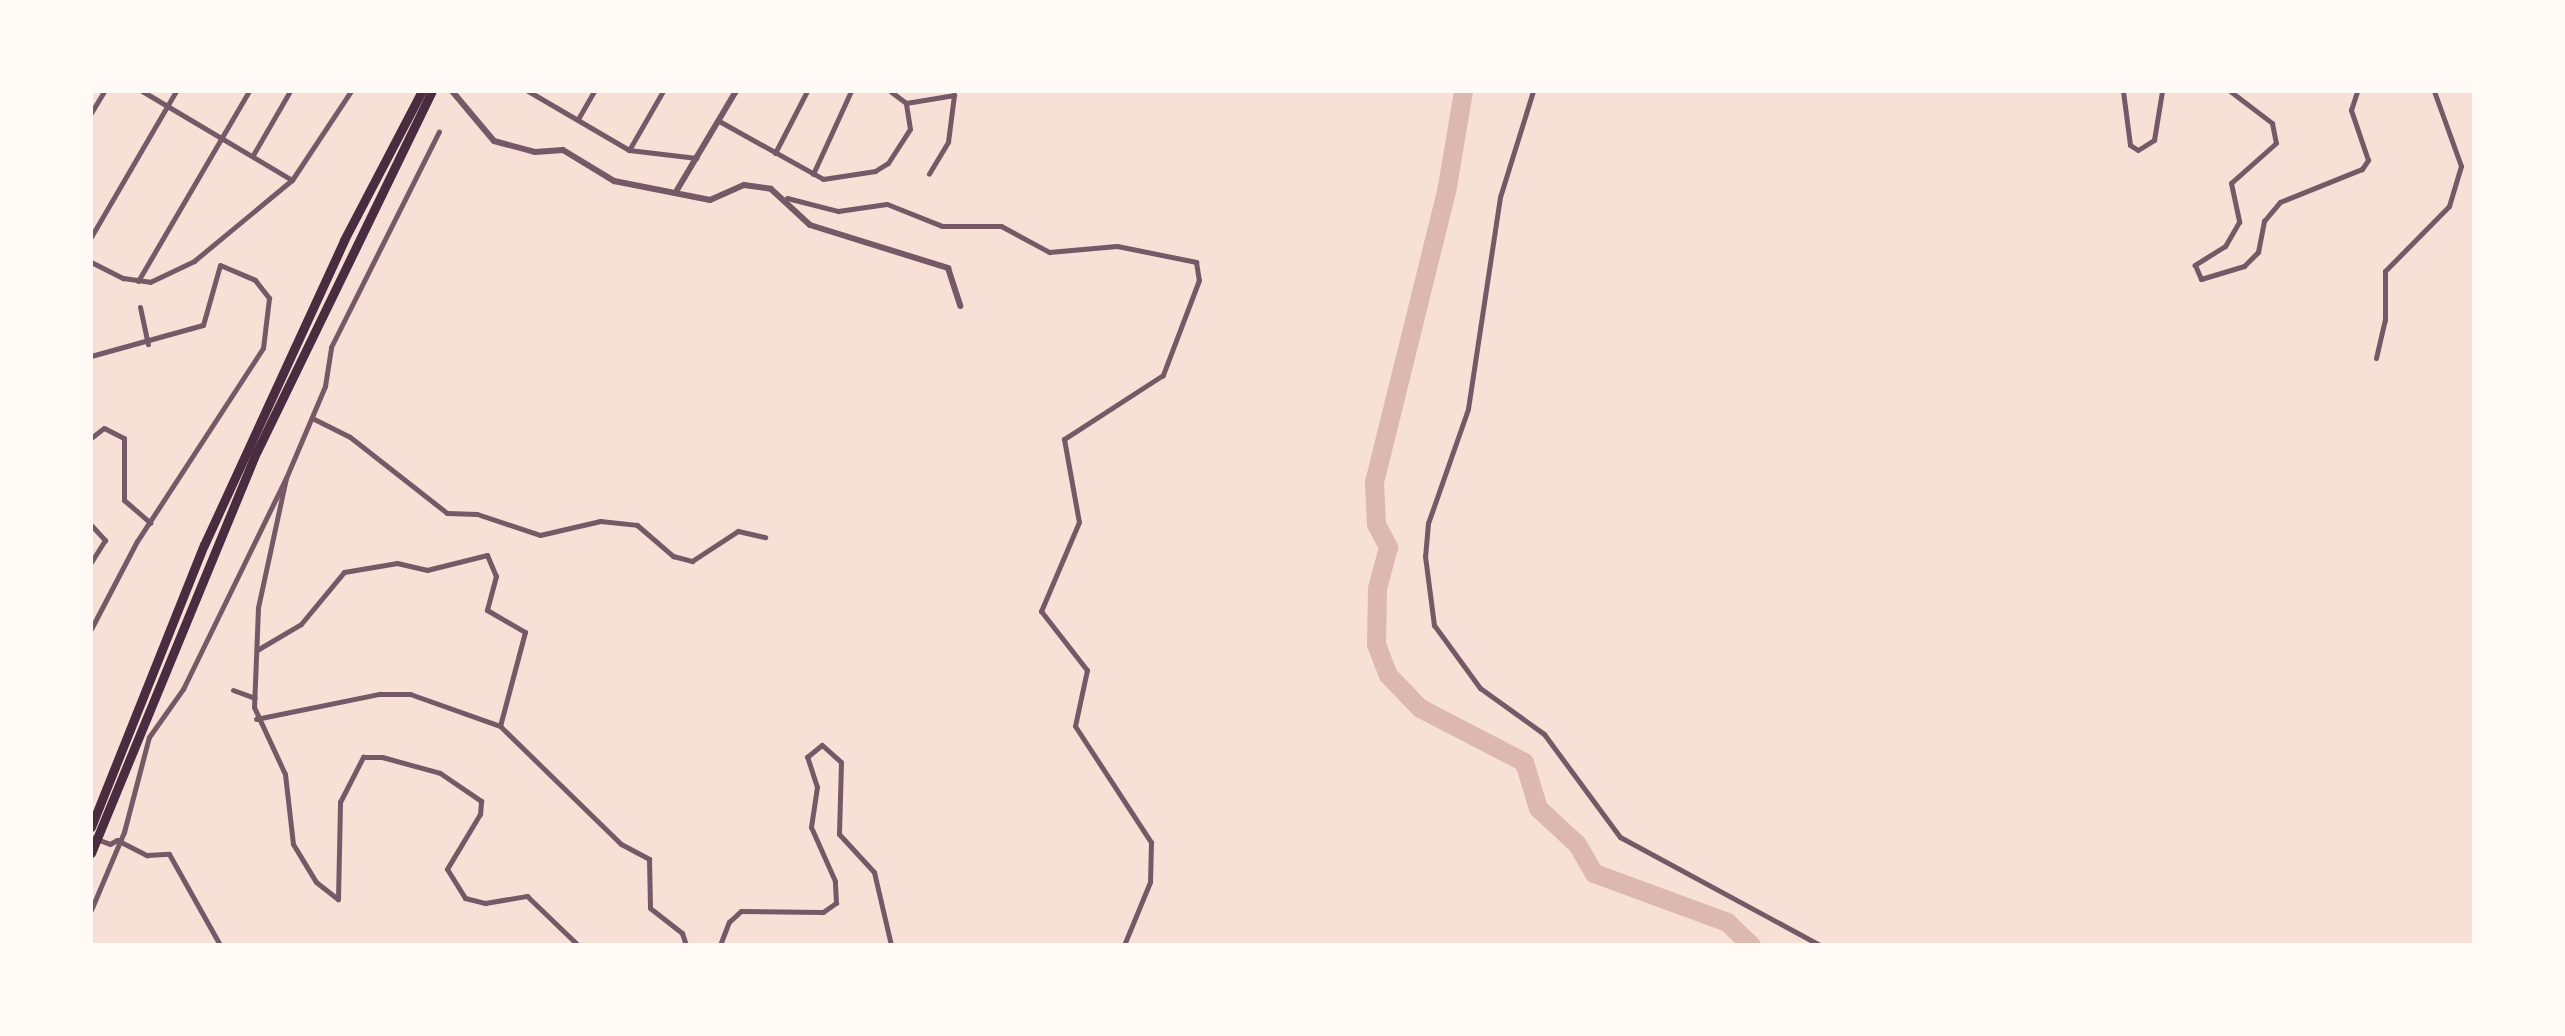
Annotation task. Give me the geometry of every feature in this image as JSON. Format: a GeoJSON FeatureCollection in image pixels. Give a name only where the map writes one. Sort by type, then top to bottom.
{"type":"FeatureCollection","features":[{"type":"Feature","properties":{"kind":"highway"},"geometry":{"type":"LineString","coordinates":[[91,827],[204,545],[344,240],[422,91]]}},
{"type":"Feature","properties":{"kind":"highway"},"geometry":{"type":"LineString","coordinates":[[91,853],[257,451],[432,91]]}},
{"type":"Feature","properties":{"kind":"street"},"geometry":{"type":"LineString","coordinates":[[91,113],[104,91]]}},
{"type":"Feature","properties":{"kind":"street"},"geometry":{"type":"LineString","coordinates":[[142,91],[292,180]]}},
{"type":"Feature","properties":{"kind":"street"},"geometry":{"type":"LineString","coordinates":[[91,237],[176,91]]}},
{"type":"Feature","properties":{"kind":"street"},"geometry":{"type":"LineString","coordinates":[[138,281],[249,91]]}},
{"type":"Feature","properties":{"kind":"street"},"geometry":{"type":"LineString","coordinates":[[253,155],[290,91]]}},
{"type":"Feature","properties":{"kind":"street"},"geometry":{"type":"LineString","coordinates":[[91,262],[138,281],[163,278],[194,261],[292,180],[351,91]]}},
{"type":"Feature","properties":{"kind":"street"},"geometry":{"type":"LineString","coordinates":[[452,91],[494,141],[535,152],[563,150],[614,181],[677,190],[710,200],[752,185],[787,198],[838,211],[887,204],[942,226],[1001,226],[1049,252],[1117,246],[1196,262],[1199,280],[1163,375],[1064,439],[1079,523],[1041,611],[1087,670],[1075,726],[1151,842],[1150,882],[1124,945]]}},
{"type":"Feature","properties":{"kind":"street"},"geometry":{"type":"LineString","coordinates":[[528,91],[629,150],[698,158]]}},
{"type":"Feature","properties":{"kind":"street"},"geometry":{"type":"LineString","coordinates":[[578,119],[594,91]]}},
{"type":"Feature","properties":{"kind":"street"},"geometry":{"type":"LineString","coordinates":[[629,150],[663,91]]}},
{"type":"Feature","properties":{"kind":"street"},"geometry":{"type":"LineString","coordinates":[[677,190],[736,91]]}},
{"type":"Feature","properties":{"kind":"street"},"geometry":{"type":"LineString","coordinates":[[775,153],[807,91]]}},
{"type":"Feature","properties":{"kind":"street"},"geometry":{"type":"LineString","coordinates":[[813,174],[851,91]]}},
{"type":"Feature","properties":{"kind":"street"},"geometry":{"type":"LineString","coordinates":[[719,121],[823,179],[888,163],[910,129],[906,103],[890,91]]}},
{"type":"Feature","properties":{"kind":"street"},"geometry":{"type":"LineString","coordinates":[[1533,91],[1500,197],[1468,408],[1428,523],[1425,556],[1434,625],[1480,688],[1544,734],[1620,837],[1820,945]]}},
{"type":"Feature","properties":{"kind":"street"},"geometry":{"type":"LineString","coordinates":[[2123,91],[2130,145],[2138,150],[2154,140],[2162,91]]}},
{"type":"Feature","properties":{"kind":"street"},"geometry":{"type":"LineString","coordinates":[[2230,91],[2272,123],[2276,143],[2231,183],[2239,222],[2225,246],[2195,265],[2201,279],[2244,266],[2258,252],[2264,221],[2280,202],[2362,169],[2368,160],[2351,110],[2357,91]]}},
{"type":"Feature","properties":{"kind":"street"},"geometry":{"type":"LineString","coordinates":[[2376,358],[2385,320],[2385,271],[2449,206],[2461,166],[2434,91]]}},
{"type":"Feature","properties":{"kind":"street"},"geometry":{"type":"LineString","coordinates":[[906,103],[954,95],[948,142],[929,174]]}},
{"type":"Feature","properties":{"kind":"street"},"geometry":{"type":"LineString","coordinates":[[91,910],[117,840],[149,737],[183,689],[286,478],[312,418],[331,347],[439,131]]}},
{"type":"Feature","properties":{"kind":"street"},"geometry":{"type":"LineString","coordinates":[[787,198],[810,225],[948,268],[960,306]]}},
{"type":"Feature","properties":{"kind":"street"},"geometry":{"type":"LineString","coordinates":[[91,356],[148,344],[203,325],[220,265],[265,288],[263,348],[150,523],[91,629]]}},
{"type":"Feature","properties":{"kind":"street"},"geometry":{"type":"LineString","coordinates":[[140,307],[148,344]]}},
{"type":"Feature","properties":{"kind":"street"},"geometry":{"type":"LineString","coordinates":[[312,418],[350,437],[447,513],[477,514],[540,535],[600,521],[637,525],[673,556],[692,561],[738,531],[765,537]]}},
{"type":"Feature","properties":{"kind":"street"},"geometry":{"type":"LineString","coordinates":[[91,438],[104,428],[124,438],[124,500],[150,523]]}},
{"type":"Feature","properties":{"kind":"street"},"geometry":{"type":"LineString","coordinates":[[286,478],[264,574],[256,650],[255,698],[256,719],[285,774],[293,844],[330,898],[338,899],[340,802],[348,775],[363,757],[382,757],[440,773],[481,801],[480,814],[447,869],[465,898],[485,902],[527,895],[578,945]]}},
{"type":"Feature","properties":{"kind":"street"},"geometry":{"type":"LineString","coordinates":[[91,525],[104,540],[91,562]]}},
{"type":"Feature","properties":{"kind":"street"},"geometry":{"type":"LineString","coordinates":[[256,650],[301,624],[344,572],[397,563],[427,570],[487,555],[496,576],[487,610],[525,632],[500,726]]}},
{"type":"Feature","properties":{"kind":"street"},"geometry":{"type":"LineString","coordinates":[[233,690],[255,698]]}},
{"type":"Feature","properties":{"kind":"street"},"geometry":{"type":"LineString","coordinates":[[256,719],[379,694],[410,694],[500,726],[621,844],[649,859],[650,908],[682,933],[686,945]]}},
{"type":"Feature","properties":{"kind":"street"},"geometry":{"type":"LineString","coordinates":[[720,945],[729,922],[741,911],[823,912],[836,903],[835,881],[811,827],[817,787],[807,757],[818,745],[831,748],[841,762],[837,828],[849,850],[874,872],[891,945]]}},
{"type":"Feature","properties":{"kind":"street"},"geometry":{"type":"LineString","coordinates":[[91,838],[110,844],[117,840]]}},
{"type":"Feature","properties":{"kind":"street"},"geometry":{"type":"LineString","coordinates":[[117,840],[148,855],[169,854],[220,945]]}},
{"type":"Feature","properties":{"kind":"waterway"},"geometry":{"type":"LineString","coordinates":[[1463,91],[1446,191],[1374,482],[1376,524],[1388,547],[1377,588],[1376,644],[1388,675],[1420,708],[1524,762],[1538,808],[1577,844],[1594,873],[1727,922],[1751,945]]}}]}
